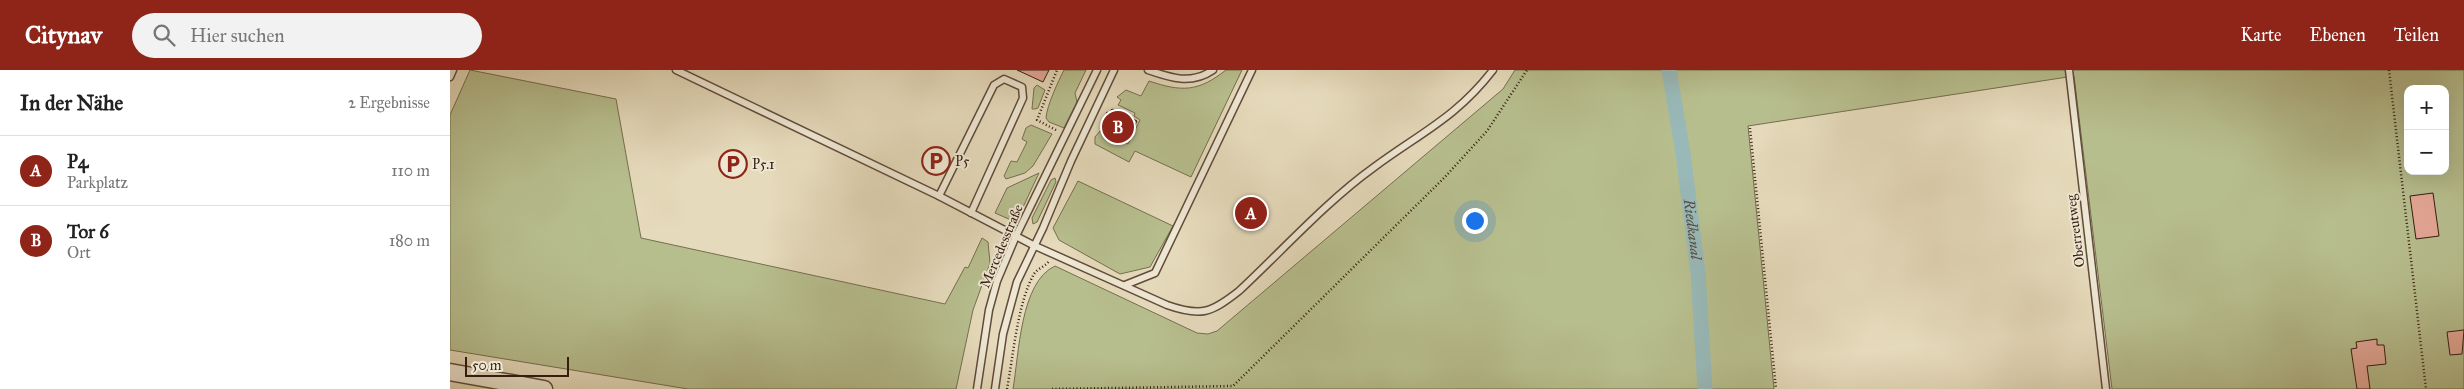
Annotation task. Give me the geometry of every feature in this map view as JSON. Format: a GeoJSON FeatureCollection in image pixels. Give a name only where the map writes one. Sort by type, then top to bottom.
{"type":"FeatureCollection","features":[{"type":"Feature","properties":{"kind":"street"},"geometry":{"type":"LineString","coordinates":[[450,372],[544,389]]}},
{"type":"Feature","properties":{"kind":"lane"},"geometry":{"type":"LineString","coordinates":[[450,77],[453,70]]}},
{"type":"Feature","properties":{"kind":"lane"},"geometry":{"type":"LineString","coordinates":[[676,70],[939,196],[1033,245],[1186,311],[1203,313],[1218,307],[1372,168],[1440,124],[1461,106],[1494,70]]}},
{"type":"Feature","properties":{"kind":"lane","name":"Mercedesstraße"},"geometry":{"type":"LineString","coordinates":[[977,389],[988,310],[997,281],[1016,236],[1074,122],[1097,70]]}},
{"type":"Feature","properties":{"kind":"lane","name":"Mercedesstraße"},"geometry":{"type":"LineString","coordinates":[[995,389],[1009,306],[1033,245],[1114,70]]}},
{"type":"Feature","properties":{"kind":"lane"},"geometry":{"type":"LineString","coordinates":[[1148,70],[1176,80],[1205,76],[1213,70]]}},
{"type":"Feature","properties":{"kind":"lane"},"geometry":{"type":"LineString","coordinates":[[1125,285],[1155,273],[1252,70]]}},
{"type":"Feature","properties":{"kind":"lane","name":"Oberreutweg"},"geometry":{"type":"LineString","coordinates":[[2069,70],[2106,389]]}},
{"type":"Feature","properties":{"kind":"lane"},"geometry":{"type":"LineString","coordinates":[[939,196],[994,85],[1004,79],[1022,87],[1023,98],[971,213]]}},
{"type":"Feature","properties":{"kind":"path"},"geometry":{"type":"LineString","coordinates":[[1057,70],[1037,120],[1067,136]]}},
{"type":"Feature","properties":{"kind":"path"},"geometry":{"type":"LineString","coordinates":[[1052,389],[1233,386],[1444,178],[1487,130],[1527,70]]}},
{"type":"Feature","properties":{"kind":"path"},"geometry":{"type":"LineString","coordinates":[[2389,70],[2426,389]]}},
{"type":"Feature","properties":{"kind":"path"},"geometry":{"type":"LineString","coordinates":[[1750,128],[1776,389]]}},
{"type":"Feature","properties":{"kind":"path"},"geometry":{"type":"LineString","coordinates":[[1007,389],[1022,305],[1035,272],[1046,266],[1053,254]]}},
{"type":"Feature","properties":{"kind":"green space"},"geometry":{"type":"Polygon","coordinates":[[[470,70],[616,99],[641,238],[945,304],[965,267],[968,268],[982,238],[988,242],[990,263],[973,310],[956,389],[688,389],[450,350],[450,115],[470,70]]]}},
{"type":"Feature","properties":{"kind":"green space"},"geometry":{"type":"Polygon","coordinates":[[[1064,70],[1086,70],[1075,93],[1077,102],[1064,128],[1049,122],[1046,118],[1051,100],[1064,70]]]}},
{"type":"Feature","properties":{"kind":"green space"},"geometry":{"type":"Polygon","coordinates":[[[1226,70],[1242,70],[1191,177],[1135,151],[1129,162],[1095,144],[1095,137],[1100,131],[1128,144],[1140,120],[1134,116],[1135,113],[1118,105],[1121,100],[1117,97],[1126,90],[1141,96],[1149,81],[1171,87],[1189,88],[1207,83],[1226,70]]]}},
{"type":"Feature","properties":{"kind":"green space"},"geometry":{"type":"Polygon","coordinates":[[[1515,70],[2464,70],[2464,389],[2112,389],[2074,76],[1748,126],[1774,389],[1013,389],[1023,321],[1028,303],[1043,274],[1055,266],[1197,333],[1208,334],[1217,331],[1503,89],[1515,70]]]}},
{"type":"Feature","properties":{"kind":"green space"},"geometry":{"type":"Polygon","coordinates":[[[1037,85],[1045,90],[1038,108],[1032,109],[1034,88],[1037,85]]]}},
{"type":"Feature","properties":{"kind":"green space"},"geometry":{"type":"Polygon","coordinates":[[[1031,125],[1052,134],[1033,166],[1025,173],[1006,179],[1004,176],[1011,161],[1017,162],[1027,142],[1022,139],[1026,128],[1031,125]]]}},
{"type":"Feature","properties":{"kind":"green space"},"geometry":{"type":"Polygon","coordinates":[[[1039,173],[1018,218],[1011,220],[995,213],[1007,188],[1039,173]]]}},
{"type":"Feature","properties":{"kind":"green space"},"geometry":{"type":"Polygon","coordinates":[[[1055,178],[1056,182],[1037,222],[1033,224],[1032,218],[1051,180],[1055,178]]]}},
{"type":"Feature","properties":{"kind":"green space"},"geometry":{"type":"Polygon","coordinates":[[[1078,181],[1173,226],[1150,267],[1120,274],[1059,240],[1053,228],[1078,181]]]}},
{"type":"Feature","properties":{"kind":"building"},"geometry":{"type":"Polygon","coordinates":[[[1017,70],[1049,70],[1043,82],[1017,70]]]}},
{"type":"Feature","properties":{"kind":"building"},"geometry":{"type":"Polygon","coordinates":[[[1112,109],[1137,121],[1127,141],[1102,129],[1107,112],[1109,113],[1112,109]]]}},
{"type":"Feature","properties":{"kind":"building"},"geometry":{"type":"Polygon","coordinates":[[[2433,193],[2439,236],[2416,239],[2410,196],[2433,193]]]}},
{"type":"Feature","properties":{"kind":"building"},"geometry":{"type":"Polygon","coordinates":[[[2464,330],[2462,354],[2450,355],[2447,332],[2464,330]]]}},
{"type":"Feature","properties":{"kind":"building"},"geometry":{"type":"Polygon","coordinates":[[[2377,339],[2377,345],[2384,345],[2386,364],[2367,366],[2370,389],[2357,389],[2351,349],[2357,348],[2356,342],[2377,339]]]}},
{"type":"Feature","properties":{"kind":"waterway","name":"Riedkanal"},"geometry":{"type":"LineString","coordinates":[[1669,70],[1683,153],[1698,273],[1705,389]]}},
{"type":"Feature","properties":{"kind":"place","name":"Tor 6"},"geometry":{"type":"Point","coordinates":[1118,127]}},
{"type":"Feature","properties":{"kind":"place","name":"P5"},"geometry":{"type":"Point","coordinates":[936,161]}},
{"type":"Feature","properties":{"kind":"place","name":"P5.1"},"geometry":{"type":"Point","coordinates":[733,164]}},
{"type":"Feature","properties":{"kind":"place","name":"P4"},"geometry":{"type":"Point","coordinates":[1251,213]}}]}
